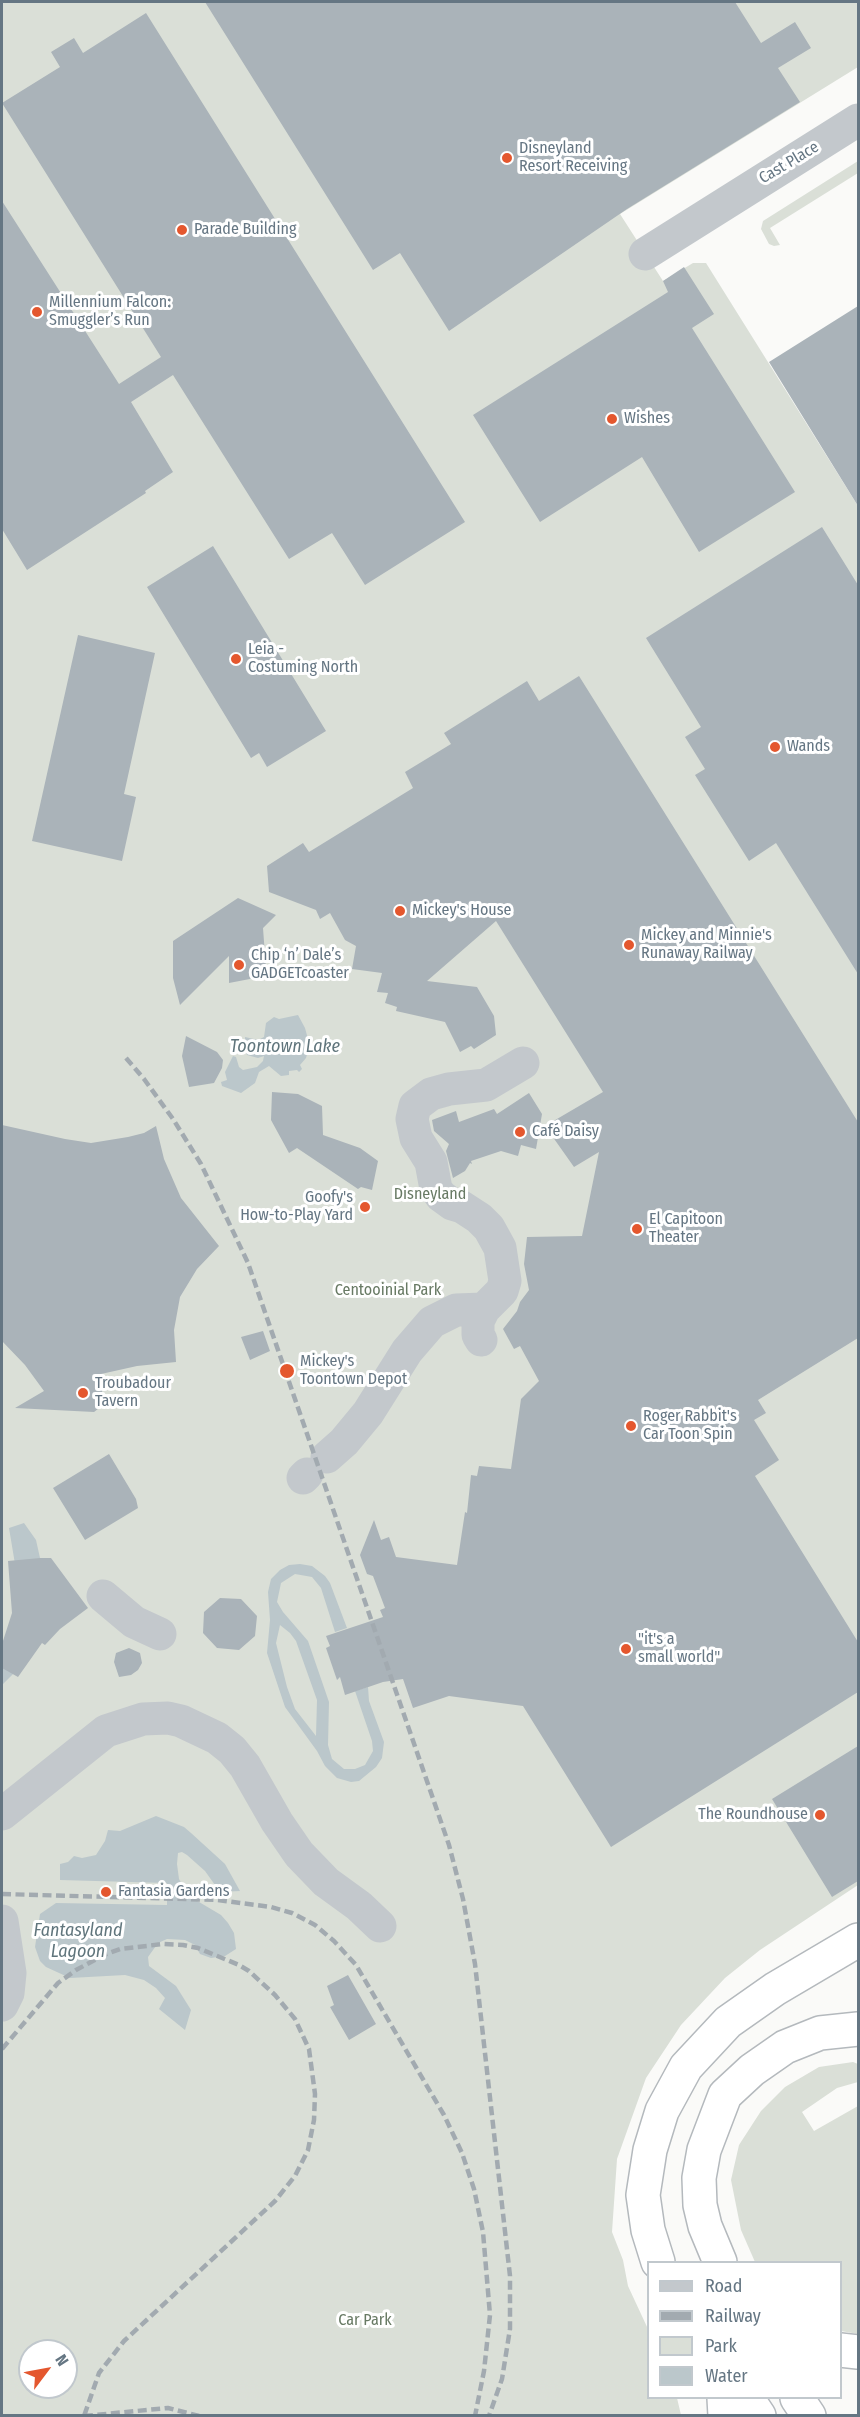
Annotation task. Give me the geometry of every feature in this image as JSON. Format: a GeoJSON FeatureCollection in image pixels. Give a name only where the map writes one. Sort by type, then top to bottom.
{"type":"FeatureCollection","features":[{"type":"Feature","properties":{"kind":"highway"},"geometry":{"type":"LineString","coordinates":[[658,2261],[648,2230],[643,2195],[650,2150],[662,2111],[686,2067],[728,2022],[775,1989],[858,1940]]}},
{"type":"Feature","properties":{"kind":"highway"},"geometry":{"type":"LineString","coordinates":[[720,2261],[700,2205],[699,2178],[704,2150],[725,2094],[752,2070],[785,2047],[820,2033],[858,2029]]}},
{"type":"Feature","properties":{"kind":"highway"},"geometry":{"type":"LineString","coordinates":[[842,2350],[858,2352]]}},
{"type":"Feature","properties":{"kind":"highway"},"geometry":{"type":"LineString","coordinates":[[724,2399],[725,2415]]}},
{"type":"Feature","properties":{"kind":"highway"},"geometry":{"type":"LineString","coordinates":[[748,2399],[759,2415]]}},
{"type":"Feature","properties":{"kind":"highway"},"geometry":{"type":"LineString","coordinates":[[798,2399],[809,2415]]}},
{"type":"Feature","properties":{"kind":"street","name":"Cast Place"},"geometry":{"type":"LineString","coordinates":[[720,205],[703,244],[645,253],[678,207],[720,205],[858,120]]}},
{"type":"Feature","properties":{"kind":"street"},"geometry":{"type":"LineString","coordinates":[[312,1470],[344,1442],[368,1413],[407,1351],[432,1322],[456,1310],[482,1325],[502,1291],[505,1281],[500,1248],[489,1228],[479,1218],[462,1207],[452,1204],[436,1189],[431,1162],[416,1138],[411,1119],[416,1106],[431,1094],[449,1089],[486,1085],[523,1063]]}},
{"type":"Feature","properties":{"kind":"street"},"geometry":{"type":"LineString","coordinates":[[103,1596],[134,1622],[160,1634]]}},
{"type":"Feature","properties":{"kind":"street"},"geometry":{"type":"LineString","coordinates":[[2,1815],[106,1731],[143,1719],[181,1720],[217,1738],[232,1750],[283,1832],[305,1861],[326,1882],[359,1906],[380,1926]]}},
{"type":"Feature","properties":{"kind":"street"},"geometry":{"type":"LineString","coordinates":[[2,1921],[10,1973],[8,1993],[2,2005]]}},
{"type":"Feature","properties":{"kind":"green space","name":"Disneyland"},"geometry":{"type":"Polygon","coordinates":[[[2,2],[858,2],[858,67],[620,214],[663,281],[693,263],[706,263],[858,506],[858,1885],[760,1950],[725,1978],[681,2025],[646,2078],[617,2159],[612,2232],[623,2260],[628,2286],[647,2327],[647,2399],[677,2399],[681,2415],[2,2415],[2,2]]]}},
{"type":"Feature","properties":{"kind":"green space"},"geometry":{"type":"Polygon","coordinates":[[[858,161],[858,173],[770,228],[780,245],[769,244],[761,229],[763,221],[858,161]]]}},
{"type":"Feature","properties":{"kind":"green space"},"geometry":{"type":"Polygon","coordinates":[[[853,2062],[858,2064],[858,2082],[837,2088],[802,2112],[814,2131],[858,2106],[858,2334],[842,2331],[842,2261],[755,2261],[741,2230],[731,2180],[739,2145],[761,2111],[785,2087],[819,2067],[853,2062]]]}},
{"type":"Feature","properties":{"kind":"water","name":"Toontown Lake"},"geometry":{"type":"Polygon","coordinates":[[[298,1015],[308,1039],[308,1051],[300,1065],[302,1069],[299,1072],[289,1071],[289,1075],[281,1076],[269,1066],[259,1072],[255,1083],[241,1093],[222,1086],[221,1082],[227,1080],[225,1072],[233,1056],[236,1057],[239,1067],[243,1070],[257,1067],[263,1061],[264,1056],[258,1058],[247,1055],[245,1050],[251,1046],[258,1048],[260,1043],[245,1043],[245,1037],[258,1040],[264,1037],[266,1023],[274,1017],[279,1019],[298,1015]]]}},
{"type":"Feature","properties":{"kind":"water"},"geometry":{"type":"Polygon","coordinates":[[[24,1523],[36,1540],[40,1558],[14,1673],[2,1685],[2,1656],[9,1643],[19,1588],[9,1528],[24,1523]]]}},
{"type":"Feature","properties":{"kind":"water"},"geometry":{"type":"Polygon","coordinates":[[[289,1565],[312,1566],[325,1576],[330,1583],[347,1628],[335,1632],[321,1588],[312,1577],[295,1574],[281,1583],[277,1602],[308,1641],[329,1702],[328,1745],[332,1759],[344,1769],[355,1769],[365,1765],[373,1751],[372,1741],[355,1691],[368,1687],[369,1701],[384,1742],[382,1758],[376,1767],[359,1781],[351,1782],[337,1778],[325,1766],[285,1707],[267,1653],[270,1620],[268,1592],[271,1579],[289,1565]],[[280,1625],[276,1643],[287,1687],[295,1709],[316,1736],[317,1700],[296,1641],[280,1625]]]}},
{"type":"Feature","properties":{"kind":"water","name":"Fantasyland Lagoon"},"geometry":{"type":"Polygon","coordinates":[[[156,1816],[184,1827],[191,1833],[225,1864],[240,1891],[220,1892],[205,1871],[187,1855],[182,1852],[178,1853],[179,1879],[184,1888],[194,1899],[221,1915],[228,1923],[234,1933],[236,1949],[225,1956],[211,1958],[200,1954],[195,1945],[185,1940],[167,1939],[158,1943],[148,1957],[149,1966],[176,1986],[191,2010],[185,2030],[159,2009],[165,1998],[144,1980],[125,1975],[70,1978],[46,1967],[40,1961],[35,1947],[40,1914],[56,1903],[167,1905],[167,1883],[60,1880],[60,1864],[68,1862],[74,1856],[82,1858],[96,1855],[105,1841],[108,1830],[120,1831],[156,1816]]]}},
{"type":"Feature","properties":{"kind":"building","name":"Disneyland Resort Receiving"},"geometry":{"type":"Polygon","coordinates":[[[205,2],[735,2],[761,43],[795,22],[811,48],[778,68],[800,102],[627,209],[449,331],[400,253],[373,270],[205,2]]]}},
{"type":"Feature","properties":{"kind":"building","name":"Parade Building"},"geometry":{"type":"Polygon","coordinates":[[[146,13],[465,522],[365,585],[332,533],[289,559],[173,375],[131,402],[173,472],[145,491],[146,493],[27,570],[2,529],[2,201],[119,384],[161,357],[2,103],[60,67],[51,52],[74,38],[83,53],[146,13]]]}},
{"type":"Feature","properties":{"kind":"building","name":"Wishes"},"geometry":{"type":"Polygon","coordinates":[[[684,267],[714,314],[692,328],[795,492],[699,552],[642,457],[540,522],[473,415],[668,292],[663,281],[684,267]]]}},
{"type":"Feature","properties":{"kind":"building"},"geometry":{"type":"Polygon","coordinates":[[[858,306],[858,506],[769,362],[858,306]]]}},
{"type":"Feature","properties":{"kind":"building","name":"Wands"},"geometry":{"type":"Polygon","coordinates":[[[822,527],[858,585],[858,974],[776,843],[749,861],[695,775],[705,769],[685,737],[701,727],[646,638],[822,527]]]}},
{"type":"Feature","properties":{"kind":"building","name":"Leia - Costuming North"},"geometry":{"type":"Polygon","coordinates":[[[213,546],[326,731],[267,767],[259,753],[251,758],[147,587],[213,546]]]}},
{"type":"Feature","properties":{"kind":"building"},"geometry":{"type":"Polygon","coordinates":[[[78,635],[155,653],[124,794],[136,797],[122,861],[32,841],[78,635]]]}},
{"type":"Feature","properties":{"kind":"building"},"geometry":{"type":"Polygon","coordinates":[[[579,676],[858,1122],[858,1338],[758,1400],[766,1413],[754,1420],[779,1460],[755,1476],[858,1642],[858,1692],[611,1847],[523,1706],[449,1696],[413,1708],[403,1679],[383,1682],[345,1695],[340,1677],[337,1680],[326,1648],[330,1646],[326,1636],[383,1617],[380,1610],[385,1608],[373,1576],[367,1574],[360,1555],[374,1520],[381,1540],[389,1537],[396,1557],[457,1565],[465,1512],[467,1513],[471,1475],[477,1476],[479,1466],[511,1469],[521,1399],[539,1381],[520,1346],[514,1349],[503,1329],[529,1290],[524,1264],[527,1237],[582,1236],[599,1152],[574,1167],[545,1126],[603,1092],[496,921],[427,981],[477,987],[494,1016],[496,1035],[474,1049],[471,1046],[460,1052],[445,1022],[396,1011],[397,1007],[385,1003],[388,993],[377,992],[382,973],[352,969],[356,946],[345,940],[330,913],[320,919],[316,910],[269,892],[267,866],[303,843],[309,852],[413,788],[405,772],[451,744],[444,733],[527,681],[539,701],[579,676]]]}},
{"type":"Feature","properties":{"kind":"building"},"geometry":{"type":"Polygon","coordinates":[[[238,898],[276,915],[263,928],[266,969],[254,975],[255,978],[229,983],[229,956],[180,1005],[173,978],[173,941],[238,898]]]}},
{"type":"Feature","properties":{"kind":"building"},"geometry":{"type":"Polygon","coordinates":[[[186,1036],[217,1052],[223,1060],[222,1068],[214,1083],[189,1087],[182,1056],[186,1036]]]}},
{"type":"Feature","properties":{"kind":"building"},"geometry":{"type":"Polygon","coordinates":[[[272,1092],[298,1094],[322,1106],[323,1135],[360,1148],[378,1161],[372,1190],[361,1187],[358,1189],[297,1148],[289,1153],[271,1120],[272,1092]]]}},
{"type":"Feature","properties":{"kind":"building"},"geometry":{"type":"Polygon","coordinates":[[[529,1093],[542,1114],[536,1149],[521,1145],[518,1156],[501,1151],[471,1161],[472,1164],[470,1163],[465,1171],[453,1178],[446,1151],[449,1144],[434,1131],[432,1120],[456,1111],[459,1122],[494,1109],[497,1114],[529,1093]]]}},
{"type":"Feature","properties":{"kind":"building"},"geometry":{"type":"Polygon","coordinates":[[[2,1125],[91,1143],[144,1133],[156,1126],[164,1159],[181,1198],[219,1246],[197,1269],[180,1297],[174,1330],[176,1362],[137,1366],[101,1374],[103,1405],[94,1412],[15,1408],[44,1391],[25,1365],[2,1341],[2,1125]]]}},
{"type":"Feature","properties":{"kind":"building"},"geometry":{"type":"Polygon","coordinates":[[[263,1331],[270,1351],[250,1360],[241,1337],[263,1331]]]}},
{"type":"Feature","properties":{"kind":"building"},"geometry":{"type":"Polygon","coordinates":[[[109,1454],[136,1499],[138,1508],[85,1540],[53,1488],[109,1454]]]}},
{"type":"Feature","properties":{"kind":"building"},"geometry":{"type":"Polygon","coordinates":[[[51,1558],[88,1608],[60,1629],[45,1645],[42,1643],[18,1677],[2,1668],[2,1644],[12,1613],[8,1561],[51,1558]]]}},
{"type":"Feature","properties":{"kind":"building"},"geometry":{"type":"Polygon","coordinates":[[[220,1598],[241,1599],[257,1616],[255,1636],[239,1650],[217,1648],[203,1633],[204,1612],[220,1598]]]}},
{"type":"Feature","properties":{"kind":"building"},"geometry":{"type":"Polygon","coordinates":[[[129,1648],[140,1653],[142,1663],[131,1675],[119,1677],[114,1662],[116,1653],[129,1648]]]}},
{"type":"Feature","properties":{"kind":"building","name":"The Roundhouse"},"geometry":{"type":"Polygon","coordinates":[[[858,1746],[858,1881],[832,1897],[772,1799],[858,1746]]]}},
{"type":"Feature","properties":{"kind":"building"},"geometry":{"type":"Polygon","coordinates":[[[348,1975],[376,2024],[349,2040],[330,2007],[334,2005],[327,1986],[348,1975]]]}},
{"type":"Feature","properties":{"kind":"railway"},"geometry":{"type":"LineString","coordinates":[[126,1058],[173,1119],[201,1164],[248,1263],[449,1845],[463,1899],[475,1964],[510,2276],[510,2329],[502,2379],[489,2416]]}},
{"type":"Feature","properties":{"kind":"railway"},"geometry":{"type":"LineString","coordinates":[[2,1894],[218,1900],[271,1907],[292,1913],[315,1925],[334,1941],[356,1965],[444,2115],[462,2153],[474,2189],[483,2232],[490,2315],[484,2371],[475,2416]]}},
{"type":"Feature","properties":{"kind":"railway"},"geometry":{"type":"LineString","coordinates":[[2,2049],[58,1983],[76,1970],[120,1949],[163,1944],[198,1948],[249,1971],[275,1995],[295,2019],[309,2049],[315,2094],[314,2120],[308,2150],[295,2176],[275,2201],[124,2341],[99,2373],[84,2416]]}},
{"type":"Feature","properties":{"kind":"railway"},"geometry":{"type":"LineString","coordinates":[[84,2416],[168,2408],[199,2416]]}},
{"type":"Feature","properties":{"kind":"place","name":"Disneyland Resort Receiving"},"geometry":{"type":"Point","coordinates":[507,158]}},
{"type":"Feature","properties":{"kind":"place","name":"Parade Building"},"geometry":{"type":"Point","coordinates":[182,230]}},
{"type":"Feature","properties":{"kind":"place","name":"Millennium Falcon: Smuggler’s Run"},"geometry":{"type":"Point","coordinates":[37,312]}},
{"type":"Feature","properties":{"kind":"place","name":"Wishes"},"geometry":{"type":"Point","coordinates":[612,419]}},
{"type":"Feature","properties":{"kind":"place","name":"Leia - Costuming North"},"geometry":{"type":"Point","coordinates":[236,659]}},
{"type":"Feature","properties":{"kind":"place","name":"Wands"},"geometry":{"type":"Point","coordinates":[775,747]}},
{"type":"Feature","properties":{"kind":"place","name":"Mickey's House"},"geometry":{"type":"Point","coordinates":[400,911]}},
{"type":"Feature","properties":{"kind":"place","name":"Mickey and Minnie's Runaway Railway"},"geometry":{"type":"Point","coordinates":[629,945]}},
{"type":"Feature","properties":{"kind":"place","name":"Chip ‘n’ Dale’s GADGETcoaster"},"geometry":{"type":"Point","coordinates":[239,965]}},
{"type":"Feature","properties":{"kind":"place","name":"Café Daisy"},"geometry":{"type":"Point","coordinates":[520,1132]}},
{"type":"Feature","properties":{"kind":"place","name":"Goofy's How-to-Play Yard"},"geometry":{"type":"Point","coordinates":[365,1207]}},
{"type":"Feature","properties":{"kind":"place","name":"El Capitoon Theater"},"geometry":{"type":"Point","coordinates":[637,1229]}},
{"type":"Feature","properties":{"kind":"place","name":"Mickey's Toontown Depot"},"geometry":{"type":"Point","coordinates":[287,1371]}},
{"type":"Feature","properties":{"kind":"place","name":"Troubadour Tavern"},"geometry":{"type":"Point","coordinates":[83,1393]}},
{"type":"Feature","properties":{"kind":"place","name":"Roger Rabbit's Car Toon Spin"},"geometry":{"type":"Point","coordinates":[631,1426]}},
{"type":"Feature","properties":{"kind":"place","name":"\"it's a small world\""},"geometry":{"type":"Point","coordinates":[626,1649]}},
{"type":"Feature","properties":{"kind":"place","name":"The Roundhouse"},"geometry":{"type":"Point","coordinates":[820,1815]}},
{"type":"Feature","properties":{"kind":"place","name":"Fantasia Gardens"},"geometry":{"type":"Point","coordinates":[106,1892]}},
{"type":"Feature","properties":{"kind":"park label","name":"Centooinial Park"},"geometry":{"type":"Point","coordinates":[388,1291]}},
{"type":"Feature","properties":{"kind":"park label","name":"Car Park"},"geometry":{"type":"Point","coordinates":[365,2321]}}]}
